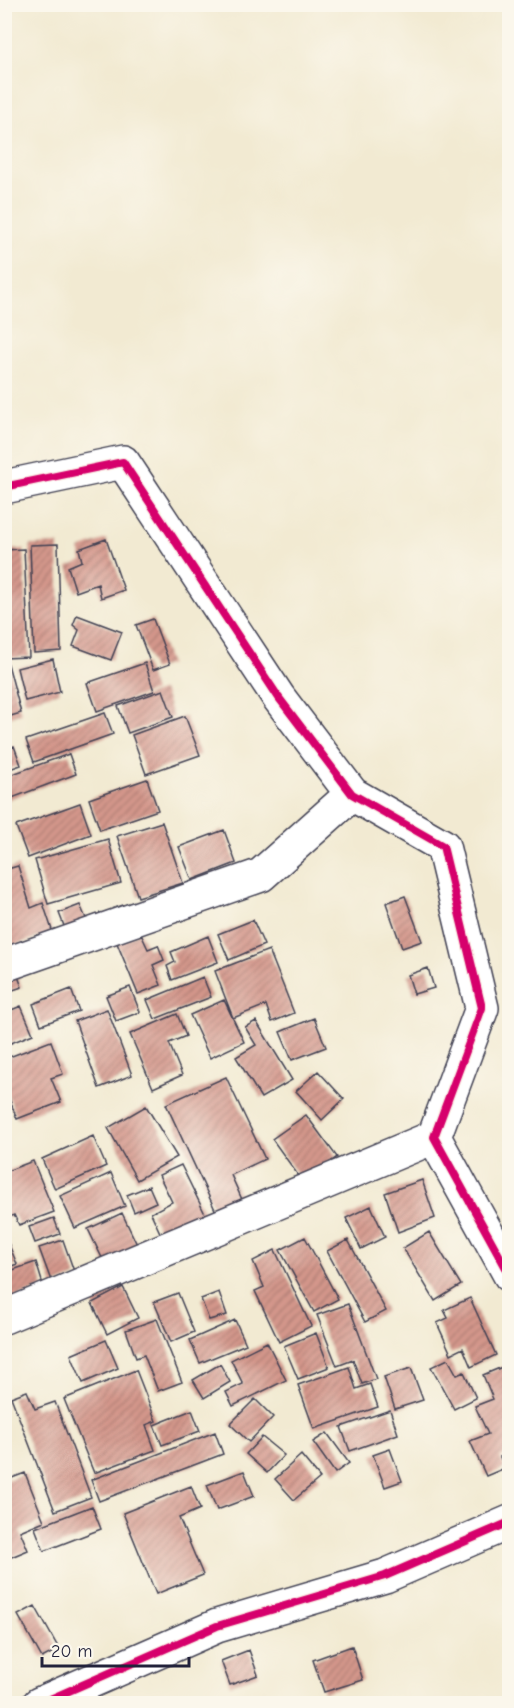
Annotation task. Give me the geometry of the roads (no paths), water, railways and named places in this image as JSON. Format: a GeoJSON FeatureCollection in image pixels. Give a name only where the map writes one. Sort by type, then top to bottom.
{"type":"FeatureCollection","features":[{"type":"Feature","properties":{"kind":"street"},"geometry":{"type":"LineString","coordinates":[[4,487],[123,462],[279,698],[352,794],[443,846],[482,1008],[434,1137],[4,1317]]}},
{"type":"Feature","properties":{"kind":"street"},"geometry":{"type":"LineString","coordinates":[[4,965],[261,875],[352,794]]}},
{"type":"Feature","properties":{"kind":"street"},"geometry":{"type":"LineString","coordinates":[[434,1137],[510,1275]]}},
{"type":"Feature","properties":{"kind":"street"},"geometry":{"type":"LineString","coordinates":[[39,1704],[217,1626],[385,1576],[510,1522]]}}]}
